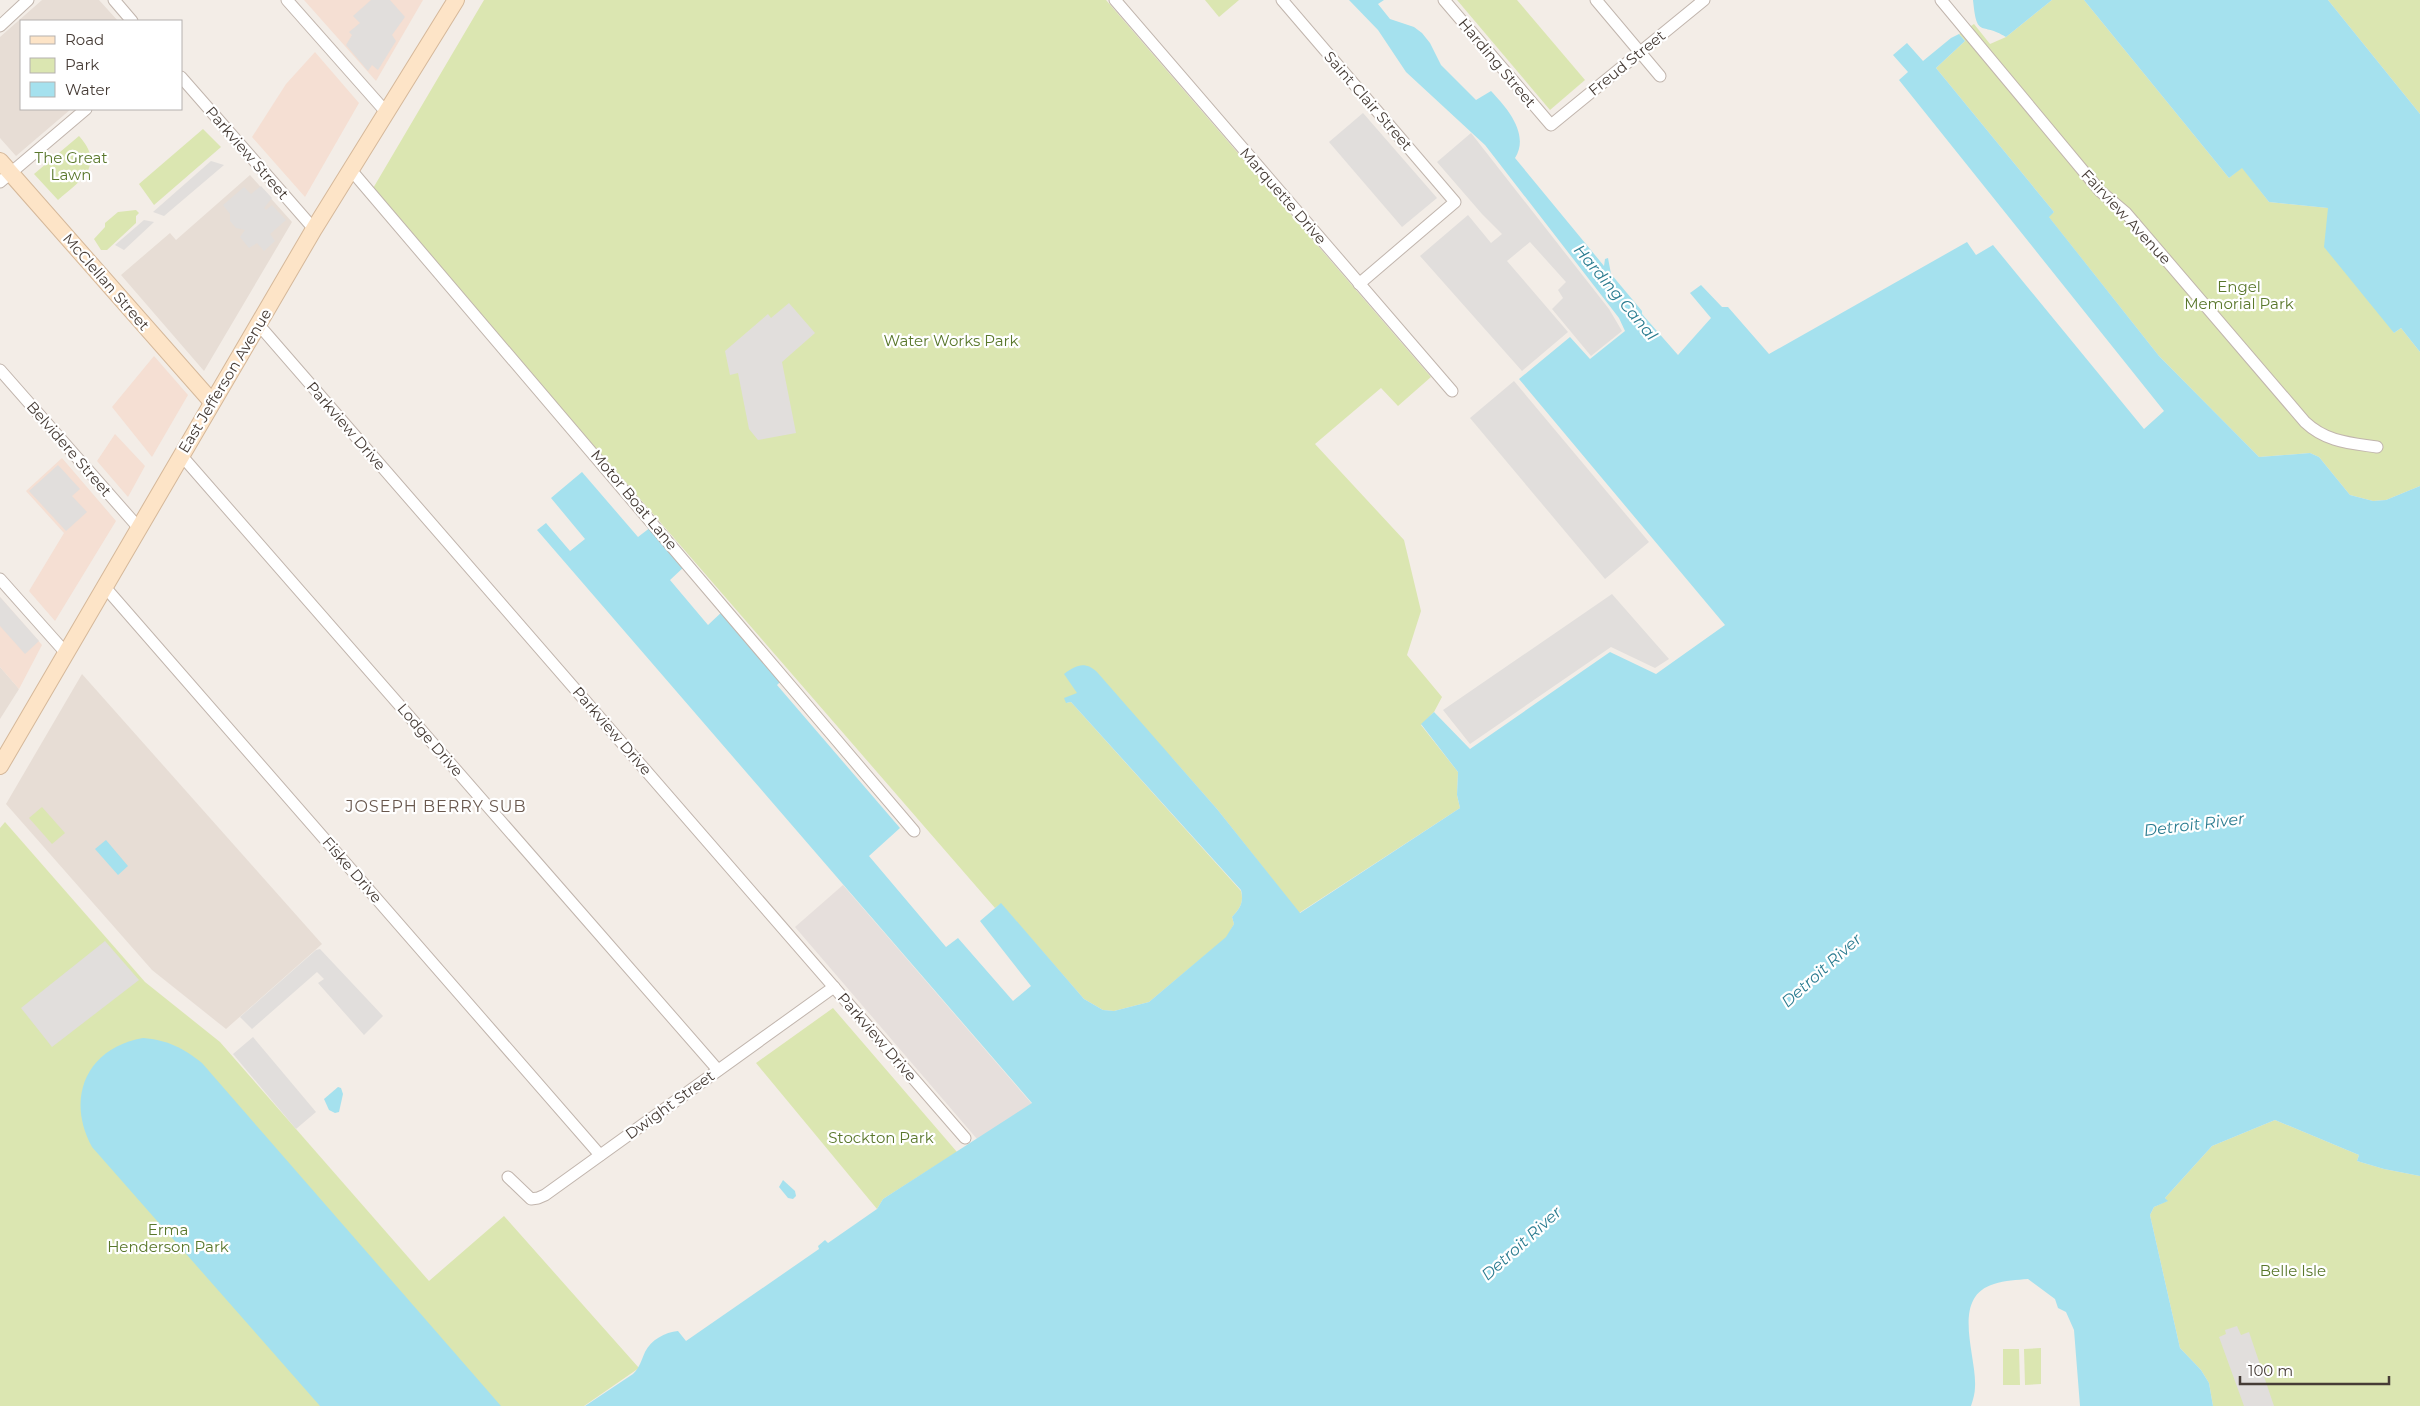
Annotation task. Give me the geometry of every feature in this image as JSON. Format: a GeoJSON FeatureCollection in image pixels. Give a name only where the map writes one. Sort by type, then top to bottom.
{"type":"FeatureCollection","features":[{"type":"Feature","properties":{"kind":"main road","name":"East Jefferson Avenue"},"geometry":{"type":"LineString","coordinates":[[0,766],[138,527],[314,229],[456,0]]}},
{"type":"Feature","properties":{"kind":"main road","name":"McClellan Street"},"geometry":{"type":"LineString","coordinates":[[3,172],[212,402]]}},
{"type":"Feature","properties":{"kind":"street"},"geometry":{"type":"LineString","coordinates":[[0,26],[28,0]]}},
{"type":"Feature","properties":{"kind":"street"},"geometry":{"type":"LineString","coordinates":[[114,0],[131,20]]}},
{"type":"Feature","properties":{"kind":"street"},"geometry":{"type":"LineString","coordinates":[[287,0],[386,112]]}},
{"type":"Feature","properties":{"kind":"street","name":"Marquette Drive"},"geometry":{"type":"LineString","coordinates":[[1115,0],[1452,391]]}},
{"type":"Feature","properties":{"kind":"street","name":"Saint Clair Street"},"geometry":{"type":"LineString","coordinates":[[1282,0],[1455,202],[1359,284]]}},
{"type":"Feature","properties":{"kind":"street","name":"Harding Street"},"geometry":{"type":"LineString","coordinates":[[1444,0],[1551,125]]}},
{"type":"Feature","properties":{"kind":"street"},"geometry":{"type":"LineString","coordinates":[[1596,0],[1660,76]]}},
{"type":"Feature","properties":{"kind":"street","name":"Freud Street"},"geometry":{"type":"LineString","coordinates":[[1551,125],[1704,0]]}},
{"type":"Feature","properties":{"kind":"street","name":"Fairview Avenue"},"geometry":{"type":"LineString","coordinates":[[1941,0],[2100,190],[2126,213],[2314,430],[2337,442],[2377,446]]}},
{"type":"Feature","properties":{"kind":"street","name":"Parkview Street"},"geometry":{"type":"LineString","coordinates":[[182,78],[314,229]]}},
{"type":"Feature","properties":{"kind":"street"},"geometry":{"type":"LineString","coordinates":[[3,172],[85,110]]}},
{"type":"Feature","properties":{"kind":"street","name":"Motor Boat Lane"},"geometry":{"type":"LineString","coordinates":[[351,170],[914,831]]}},
{"type":"Feature","properties":{"kind":"street","name":"Parkview Drive"},"geometry":{"type":"LineString","coordinates":[[258,324],[965,1138]]}},
{"type":"Feature","properties":{"kind":"street","name":"Belvidere Street"},"geometry":{"type":"LineString","coordinates":[[0,370],[138,527]]}},
{"type":"Feature","properties":{"kind":"street","name":"Lodge Drive"},"geometry":{"type":"LineString","coordinates":[[181,455],[718,1070]]}},
{"type":"Feature","properties":{"kind":"street"},"geometry":{"type":"LineString","coordinates":[[0,579],[65,652]]}},
{"type":"Feature","properties":{"kind":"street","name":"Fiske Drive"},"geometry":{"type":"LineString","coordinates":[[104,586],[600,1155]]}},
{"type":"Feature","properties":{"kind":"street","name":"Dwight Street"},"geometry":{"type":"LineString","coordinates":[[508,1177],[525,1195],[531,1198],[538,1198],[834,987]]}},
{"type":"Feature","properties":{"kind":"shaded area"},"geometry":{"type":"Polygon","coordinates":[[[42,0],[99,0],[117,20],[20,20],[20,110],[70,110],[16,156],[0,138],[0,37],[42,0]]]}},
{"type":"Feature","properties":{"kind":"shaded area"},"geometry":{"type":"Polygon","coordinates":[[[304,0],[423,0],[376,81],[304,0]]]}},
{"type":"Feature","properties":{"kind":"shaded area"},"geometry":{"type":"Polygon","coordinates":[[[371,0],[390,0],[405,17],[392,35],[396,41],[378,70],[372,65],[368,71],[346,45],[352,35],[349,32],[360,23],[353,16],[371,0]]]}},
{"type":"Feature","properties":{"kind":"shaded area"},"geometry":{"type":"Polygon","coordinates":[[[315,52],[359,103],[305,197],[252,137],[286,84],[315,52]]]}},
{"type":"Feature","properties":{"kind":"shaded area"},"geometry":{"type":"Polygon","coordinates":[[[1363,113],[1437,198],[1402,227],[1329,142],[1363,113]]]}},
{"type":"Feature","properties":{"kind":"shaded area"},"geometry":{"type":"Polygon","coordinates":[[[1471,133],[1609,309],[1622,331],[1591,356],[1552,309],[1563,298],[1558,290],[1566,282],[1530,242],[1507,261],[1568,332],[1522,371],[1420,256],[1468,215],[1491,243],[1502,234],[1437,162],[1471,133]]]}},
{"type":"Feature","properties":{"kind":"shaded area"},"geometry":{"type":"Polygon","coordinates":[[[211,161],[224,165],[164,216],[153,212],[211,161]]]}},
{"type":"Feature","properties":{"kind":"shaded area"},"geometry":{"type":"Polygon","coordinates":[[[250,175],[292,222],[204,371],[121,275],[170,233],[176,240],[250,175]]]}},
{"type":"Feature","properties":{"kind":"shaded area"},"geometry":{"type":"Polygon","coordinates":[[[261,186],[272,198],[264,208],[266,210],[272,205],[286,220],[270,234],[275,241],[264,251],[257,243],[249,248],[240,237],[245,230],[236,228],[230,221],[230,214],[223,205],[244,187],[251,194],[261,186]]]}},
{"type":"Feature","properties":{"kind":"shaded area"},"geometry":{"type":"Polygon","coordinates":[[[144,220],[154,222],[124,250],[115,245],[144,220]]]}},
{"type":"Feature","properties":{"kind":"shaded area"},"geometry":{"type":"Polygon","coordinates":[[[789,303],[815,333],[782,362],[796,433],[758,440],[749,429],[738,373],[730,375],[725,351],[768,314],[771,318],[789,303]]]}},
{"type":"Feature","properties":{"kind":"shaded area"},"geometry":{"type":"Polygon","coordinates":[[[154,356],[188,395],[152,457],[112,407],[154,356]]]}},
{"type":"Feature","properties":{"kind":"shaded area"},"geometry":{"type":"Polygon","coordinates":[[[1514,381],[1649,542],[1605,579],[1470,418],[1514,381]]]}},
{"type":"Feature","properties":{"kind":"shaded area"},"geometry":{"type":"Polygon","coordinates":[[[115,434],[145,466],[128,497],[97,461],[115,434]]]}},
{"type":"Feature","properties":{"kind":"shaded area"},"geometry":{"type":"Polygon","coordinates":[[[62,458],[116,521],[55,621],[29,591],[64,533],[26,491],[62,458]]]}},
{"type":"Feature","properties":{"kind":"shaded area"},"geometry":{"type":"Polygon","coordinates":[[[58,465],[80,489],[72,496],[87,512],[66,531],[29,491],[58,465]]]}},
{"type":"Feature","properties":{"kind":"shaded area"},"geometry":{"type":"Polygon","coordinates":[[[1612,594],[1669,659],[1655,668],[1611,647],[1470,744],[1443,710],[1612,594]]]}},
{"type":"Feature","properties":{"kind":"shaded area"},"geometry":{"type":"Polygon","coordinates":[[[0,597],[42,645],[19,689],[0,667],[0,597]]]}},
{"type":"Feature","properties":{"kind":"shaded area"},"geometry":{"type":"Polygon","coordinates":[[[0,597],[39,641],[25,654],[0,626],[0,597]]]}},
{"type":"Feature","properties":{"kind":"shaded area"},"geometry":{"type":"Polygon","coordinates":[[[0,667],[19,689],[0,719],[0,667]]]}},
{"type":"Feature","properties":{"kind":"shaded area"},"geometry":{"type":"Polygon","coordinates":[[[82,674],[322,944],[226,1029],[152,970],[6,804],[82,674]]]}},
{"type":"Feature","properties":{"kind":"shaded area"},"geometry":{"type":"Polygon","coordinates":[[[843,885],[1032,1104],[977,1139],[795,927],[843,885]]]}},
{"type":"Feature","properties":{"kind":"shaded area"},"geometry":{"type":"Polygon","coordinates":[[[105,941],[139,980],[52,1047],[21,1008],[105,941]]]}},
{"type":"Feature","properties":{"kind":"shaded area"},"geometry":{"type":"Polygon","coordinates":[[[320,949],[383,1016],[364,1035],[318,983],[324,979],[317,972],[252,1029],[240,1017],[316,950],[320,949]]]}},
{"type":"Feature","properties":{"kind":"shaded area"},"geometry":{"type":"Polygon","coordinates":[[[253,1037],[316,1112],[296,1129],[233,1054],[253,1037]]]}},
{"type":"Feature","properties":{"kind":"shaded area"},"geometry":{"type":"Polygon","coordinates":[[[2237,1326],[2241,1335],[2249,1332],[2274,1406],[2244,1406],[2219,1337],[2226,1334],[2225,1330],[2237,1326]]]}},
{"type":"Feature","properties":{"kind":"green space","name":"Water Works Park"},"geometry":{"type":"Polygon","coordinates":[[[484,0],[1106,0],[1431,377],[1398,406],[1381,388],[1315,444],[1404,540],[1421,611],[1407,655],[1442,697],[1434,712],[1421,725],[1458,772],[1457,795],[1460,808],[1299,913],[1217,809],[1172,758],[1078,693],[1066,703],[1071,702],[1241,891],[1242,899],[1239,908],[1232,917],[1234,924],[1227,937],[1149,1002],[1114,1011],[1103,1010],[1084,999],[1001,904],[995,908],[372,190],[484,0]]]}},
{"type":"Feature","properties":{"kind":"green space"},"geometry":{"type":"Polygon","coordinates":[[[1205,0],[1239,0],[1219,17],[1205,0]]]}},
{"type":"Feature","properties":{"kind":"green space"},"geometry":{"type":"Polygon","coordinates":[[[1457,0],[1517,0],[1585,80],[1550,110],[1457,0]]]}},
{"type":"Feature","properties":{"kind":"green space","name":"Engel Memorial Park"},"geometry":{"type":"Polygon","coordinates":[[[2052,0],[2084,0],[2229,178],[2242,167],[2269,202],[2328,208],[2394,333],[2401,328],[2420,352],[2420,486],[2386,500],[2373,501],[2350,495],[2319,457],[2310,453],[2259,457],[2159,356],[2048,216],[2054,212],[1936,68],[1965,41],[1959,34],[1974,24],[1990,44],[2006,37],[2052,0]]]}},
{"type":"Feature","properties":{"kind":"green space"},"geometry":{"type":"Polygon","coordinates":[[[2328,0],[2420,0],[2420,114],[2328,0]]]}},
{"type":"Feature","properties":{"kind":"green space"},"geometry":{"type":"Polygon","coordinates":[[[203,129],[221,147],[154,205],[139,184],[203,129]]]}},
{"type":"Feature","properties":{"kind":"green space","name":"The Great Lawn"},"geometry":{"type":"Polygon","coordinates":[[[79,136],[87,147],[90,164],[82,179],[58,200],[34,174],[79,136]]]}},
{"type":"Feature","properties":{"kind":"green space"},"geometry":{"type":"Polygon","coordinates":[[[136,210],[139,213],[136,216],[136,223],[107,250],[101,250],[94,239],[105,227],[105,223],[118,212],[136,210]]]}},
{"type":"Feature","properties":{"kind":"green space"},"geometry":{"type":"Polygon","coordinates":[[[42,807],[65,833],[52,844],[29,818],[42,807]]]}},
{"type":"Feature","properties":{"kind":"green space","name":"Erma Henderson Park"},"geometry":{"type":"Polygon","coordinates":[[[5,822],[145,982],[220,1042],[429,1281],[504,1216],[639,1368],[584,1406],[0,1406],[0,828],[5,822]]]}},
{"type":"Feature","properties":{"kind":"green space","name":"Stockton Park"},"geometry":{"type":"Polygon","coordinates":[[[833,1008],[957,1152],[883,1199],[877,1209],[756,1063],[833,1008]]]}},
{"type":"Feature","properties":{"kind":"green space","name":"Belle Isle"},"geometry":{"type":"Polygon","coordinates":[[[2275,1120],[2359,1155],[2357,1161],[2384,1169],[2420,1176],[2420,1406],[2213,1406],[2209,1383],[2201,1370],[2180,1348],[2150,1215],[2154,1207],[2167,1201],[2165,1198],[2212,1146],[2275,1120]]]}},
{"type":"Feature","properties":{"kind":"green space"},"geometry":{"type":"Polygon","coordinates":[[[2041,1348],[2041,1384],[2025,1385],[2024,1349],[2041,1348]]]}},
{"type":"Feature","properties":{"kind":"green space"},"geometry":{"type":"Polygon","coordinates":[[[2003,1349],[2019,1349],[2020,1385],[2003,1385],[2003,1349]]]}},
{"type":"Feature","properties":{"kind":"water"},"geometry":{"type":"Polygon","coordinates":[[[1349,0],[1384,0],[1378,4],[1390,19],[1414,27],[1422,33],[1430,43],[1441,65],[1476,100],[1491,91],[1504,105],[1515,122],[1520,140],[1515,158],[1604,266],[1605,259],[1608,258],[1611,274],[1642,311],[1642,314],[1678,355],[1711,318],[1690,293],[1701,285],[1722,307],[1728,307],[1769,354],[1967,242],[1976,255],[1993,245],[2144,429],[2164,411],[1899,80],[1908,72],[1893,55],[1907,43],[1923,61],[1951,38],[1959,34],[1965,41],[1936,68],[2054,212],[2049,217],[2159,356],[2259,457],[2310,453],[2319,457],[2350,495],[2373,501],[2386,500],[2420,486],[2420,1176],[2384,1169],[2357,1161],[2359,1155],[2275,1120],[2212,1146],[2165,1198],[2168,1201],[2154,1207],[2150,1215],[2180,1348],[2201,1370],[2209,1383],[2213,1406],[2080,1406],[2074,1330],[2066,1312],[2058,1308],[2055,1299],[2028,1279],[1994,1284],[1981,1291],[1973,1301],[1969,1314],[1970,1344],[1975,1374],[1974,1396],[1971,1406],[585,1406],[633,1374],[645,1352],[659,1337],[678,1331],[686,1341],[819,1249],[818,1246],[825,1240],[828,1243],[877,1209],[883,1199],[1032,1103],[537,530],[546,523],[570,551],[585,539],[551,498],[582,472],[638,537],[651,527],[685,566],[670,580],[708,625],[724,610],[783,679],[777,685],[900,828],[869,856],[946,947],[958,938],[1013,1001],[1031,986],[980,921],[1001,903],[1084,999],[1103,1010],[1114,1011],[1149,1002],[1226,937],[1234,924],[1232,917],[1242,902],[1241,890],[1071,702],[1066,703],[1064,698],[1077,693],[1064,674],[1073,668],[1084,665],[1097,672],[1217,809],[1300,913],[1460,808],[1457,795],[1458,772],[1421,724],[1434,712],[1470,749],[1610,652],[1656,674],[1725,625],[1519,379],[1570,337],[1590,359],[1625,331],[1619,318],[1485,145],[1406,72],[1378,30],[1349,0]]]}},
{"type":"Feature","properties":{"kind":"water"},"geometry":{"type":"Polygon","coordinates":[[[1973,0],[2052,0],[2006,37],[1998,32],[1982,28],[1979,25],[1976,20],[1973,0]]]}},
{"type":"Feature","properties":{"kind":"water"},"geometry":{"type":"Polygon","coordinates":[[[2084,0],[2328,0],[2420,114],[2420,352],[2401,328],[2394,333],[2324,247],[2328,208],[2269,202],[2242,168],[2229,178],[2084,0]]]}},
{"type":"Feature","properties":{"kind":"water"},"geometry":{"type":"Polygon","coordinates":[[[106,840],[128,866],[118,875],[95,849],[106,840]]]}},
{"type":"Feature","properties":{"kind":"water"},"geometry":{"type":"Polygon","coordinates":[[[143,1038],[175,1046],[202,1063],[501,1406],[320,1406],[92,1147],[84,1128],[81,1110],[82,1093],[86,1078],[95,1064],[108,1052],[143,1038]]]}},
{"type":"Feature","properties":{"kind":"water"},"geometry":{"type":"Polygon","coordinates":[[[338,1087],[341,1088],[343,1094],[339,1112],[335,1113],[329,1110],[324,1099],[338,1087]]]}},
{"type":"Feature","properties":{"kind":"water"},"geometry":{"type":"Polygon","coordinates":[[[783,1180],[795,1191],[796,1196],[793,1199],[788,1198],[779,1187],[783,1180]]]}},
{"type":"Feature","properties":{"kind":"district","name":"JOSEPH BERRY SUB"},"geometry":{"type":"Point","coordinates":[436,806]}},
{"type":"Feature","properties":{"kind":"water label","name":"Harding Canal"},"geometry":{"type":"Point","coordinates":[1616,292]}},
{"type":"Feature","properties":{"kind":"water label","name":"Detroit River"},"geometry":{"type":"Point","coordinates":[2194,824]}},
{"type":"Feature","properties":{"kind":"water label","name":"Detroit River"},"geometry":{"type":"Point","coordinates":[1821,970]}},
{"type":"Feature","properties":{"kind":"water label","name":"Detroit River"},"geometry":{"type":"Point","coordinates":[1521,1243]}}]}
